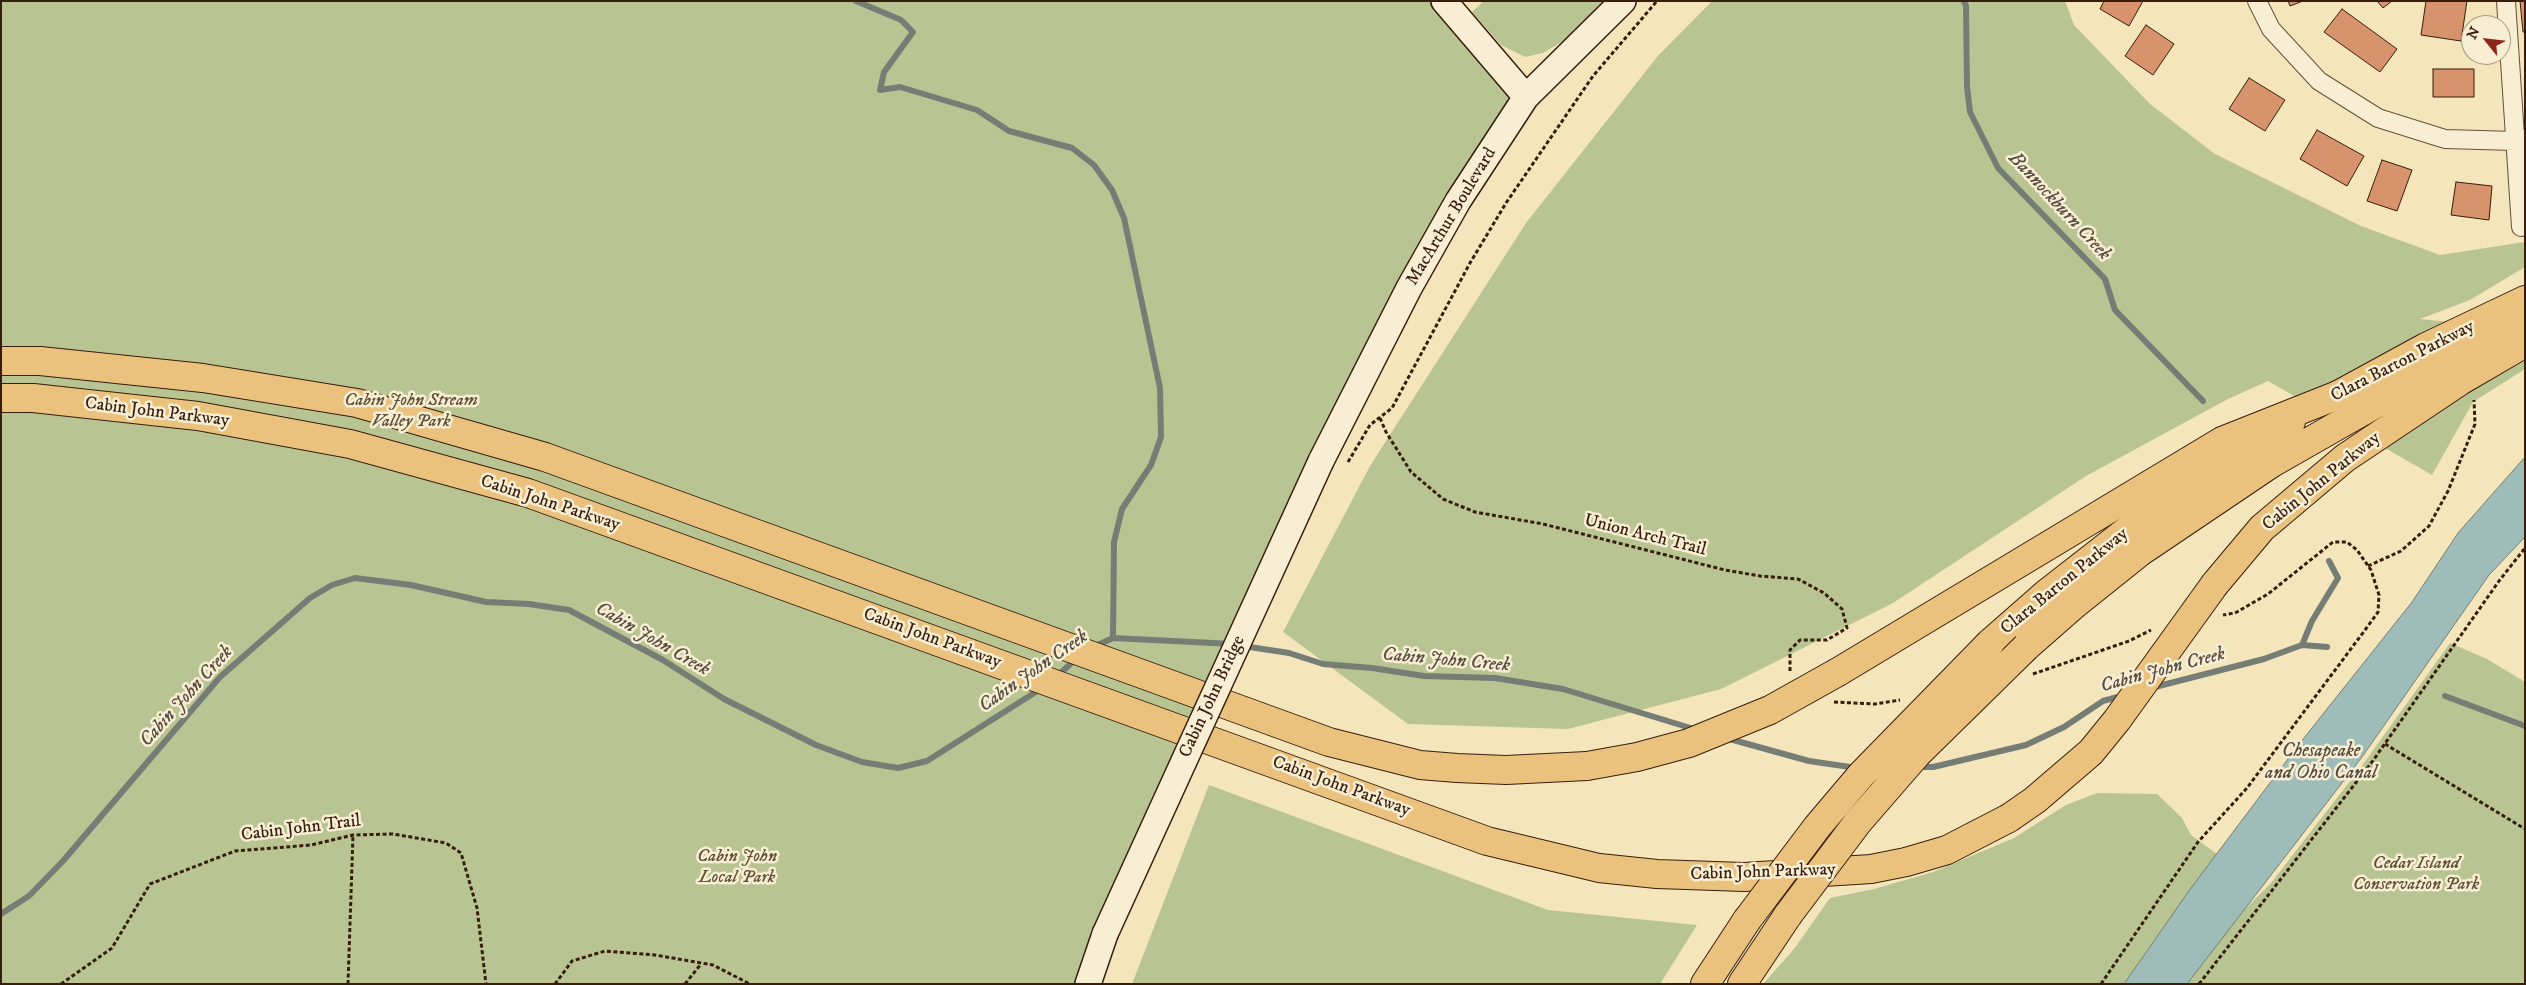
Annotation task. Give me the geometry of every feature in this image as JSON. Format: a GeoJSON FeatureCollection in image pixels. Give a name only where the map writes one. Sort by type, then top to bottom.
{"type":"FeatureCollection","features":[{"type":"Feature","properties":{"kind":"main road"},"geometry":{"type":"LineString","coordinates":[[1444,1],[1526,97]]}},
{"type":"Feature","properties":{"kind":"main road","name":"MacArthur Boulevard"},"geometry":{"type":"LineString","coordinates":[[1321,461],[1428,254],[1458,201],[1526,97],[1622,1]]}},
{"type":"Feature","properties":{"kind":"main road","name":"Clara Barton Parkway"},"geometry":{"type":"LineString","coordinates":[[1706,984],[1747,920],[1817,827],[1861,775],[1990,643],[2047,593],[2147,515],[2236,455],[2338,395],[2426,347],[2525,300]]}},
{"type":"Feature","properties":{"kind":"main road","name":"Clara Barton Parkway"},"geometry":{"type":"LineString","coordinates":[[1742,984],[1788,915],[1858,822],[1917,754],[2026,647],[2075,604],[2140,552],[2272,463],[2378,403],[2492,343],[2525,329]]}},
{"type":"Feature","properties":{"kind":"main road","name":"Cabin John Parkway"},"geometry":{"type":"LineString","coordinates":[[1,398],[33,398],[198,416],[350,444],[528,493],[1487,841],[1599,868],[1657,874],[1744,877],[1871,869],[1906,862],[1947,850],[2009,818],[2036,800],[2090,752],[2122,713],[2215,584],[2262,528],[2301,493],[2345,458],[2460,381],[2525,343]]}},
{"type":"Feature","properties":{"kind":"main road"},"geometry":{"type":"LineString","coordinates":[[1,361],[40,361],[203,378],[357,404],[545,457],[1271,722],[1338,744],[1420,765],[1506,770],[1587,766],[1637,757],[1689,743],[1770,710],[1838,672],[2222,441],[2338,395]]}},
{"type":"Feature","properties":{"kind":"main road","name":"Cabin John Bridge"},"geometry":{"type":"LineString","coordinates":[[1088,984],[1105,934],[1321,461]]}},
{"type":"Feature","properties":{"kind":"street"},"geometry":{"type":"LineString","coordinates":[[2257,1],[2271,29],[2319,81],[2378,118],[2445,139],[2520,140]]}},
{"type":"Feature","properties":{"kind":"street"},"geometry":{"type":"LineString","coordinates":[[2506,1],[2520,140],[2521,227]]}},
{"type":"Feature","properties":{"kind":"path"},"geometry":{"type":"LineString","coordinates":[[1346,464],[1370,426],[1392,408],[1506,203],[1593,76],[1657,1]]}},
{"type":"Feature","properties":{"kind":"path"},"geometry":{"type":"LineString","coordinates":[[2368,566],[2401,551],[2429,526],[2448,491],[2475,424],[2474,394],[2460,381]]}},
{"type":"Feature","properties":{"kind":"path","name":"Union Arch Trail"},"geometry":{"type":"LineString","coordinates":[[1380,418],[1386,432],[1411,472],[1443,499],[1475,512],[1543,524],[1725,570],[1760,576],[1798,578],[1824,593],[1842,609],[1847,628],[1827,640],[1800,640],[1790,650],[1790,663]]}},
{"type":"Feature","properties":{"kind":"path"},"geometry":{"type":"LineString","coordinates":[[2199,984],[2385,744],[2499,581],[2525,548]]}},
{"type":"Feature","properties":{"kind":"path"},"geometry":{"type":"LineString","coordinates":[[2385,744],[2525,829]]}},
{"type":"Feature","properties":{"kind":"path","name":"Cabin John Trail"},"geometry":{"type":"LineString","coordinates":[[61,984],[112,948],[150,884],[235,851],[311,845],[353,835],[393,834],[446,843],[461,853],[477,908],[486,984]]}},
{"type":"Feature","properties":{"kind":"path"},"geometry":{"type":"LineString","coordinates":[[348,984],[353,835]]}},
{"type":"Feature","properties":{"kind":"path"},"geometry":{"type":"LineString","coordinates":[[555,984],[572,962],[605,951],[655,955],[713,965],[750,984]]}},
{"type":"Feature","properties":{"kind":"path"},"geometry":{"type":"LineString","coordinates":[[685,984],[702,964]]}},
{"type":"Feature","properties":{"kind":"green space","name":"Cabin John Stream Valley Park"},"geometry":{"type":"Polygon","coordinates":[[[1,1],[1444,1],[1526,97],[1458,201],[1088,984],[1,984],[1,1]]]}},
{"type":"Feature","properties":{"kind":"green space"},"geometry":{"type":"Polygon","coordinates":[[[1484,1],[1607,1],[1565,40],[1543,53],[1525,57],[1501,45],[1472,12],[1484,1]]]}},
{"type":"Feature","properties":{"kind":"green space"},"geometry":{"type":"Polygon","coordinates":[[[1712,1],[2065,1],[2074,25],[2150,104],[2215,154],[2361,226],[2440,255],[2525,242],[2525,267],[2470,300],[2420,319],[2481,325],[2525,324],[2525,369],[2473,402],[2432,475],[2268,381],[2228,399],[2086,476],[1893,603],[1721,689],[1568,729],[1408,724],[1283,632],[1370,466],[1526,223],[1657,57],[1712,1]]]}},
{"type":"Feature","properties":{"kind":"green space","name":"Cedar Island Conservation Park"},"geometry":{"type":"Polygon","coordinates":[[[2450,643],[2487,659],[2525,682],[2525,984],[2175,984],[2199,956],[2271,883],[2364,763],[2450,643]]]}},
{"type":"Feature","properties":{"kind":"green space"},"geometry":{"type":"Polygon","coordinates":[[[1209,785],[1548,910],[1697,925],[1660,984],[1132,984],[1209,785]]]}},
{"type":"Feature","properties":{"kind":"green space"},"geometry":{"type":"Polygon","coordinates":[[[2097,793],[2157,794],[2182,818],[2191,835],[2217,854],[2124,984],[1763,984],[1794,949],[1830,898],[1874,889],[1933,872],[2014,838],[2066,805],[2097,793]]]}},
{"type":"Feature","properties":{"kind":"water","name":"Chesapeake and Ohio Canal"},"geometry":{"type":"Polygon","coordinates":[[[2525,457],[2525,537],[2489,575],[2362,757],[2187,984],[2124,984],[2191,888],[2300,743],[2412,602],[2458,533],[2525,457]]]}},
{"type":"Feature","properties":{"kind":"building"},"geometry":{"type":"Polygon","coordinates":[[[2104,1],[2143,1],[2129,26],[2100,9],[2104,1]]]}},
{"type":"Feature","properties":{"kind":"building"},"geometry":{"type":"Polygon","coordinates":[[[2288,1],[2303,1],[2290,6],[2288,1]]]}},
{"type":"Feature","properties":{"kind":"building"},"geometry":{"type":"Polygon","coordinates":[[[2377,1],[2392,1],[2383,8],[2377,1]]]}},
{"type":"Feature","properties":{"kind":"building"},"geometry":{"type":"Polygon","coordinates":[[[2426,1],[2467,1],[2465,15],[2461,15],[2461,41],[2421,35],[2426,1]]]}},
{"type":"Feature","properties":{"kind":"building"},"geometry":{"type":"Polygon","coordinates":[[[2520,1],[2525,1],[2525,32],[2523,32],[2520,1]]]}},
{"type":"Feature","properties":{"kind":"building"},"geometry":{"type":"Polygon","coordinates":[[[2342,9],[2397,49],[2380,72],[2324,32],[2342,9]]]}},
{"type":"Feature","properties":{"kind":"building"},"geometry":{"type":"Polygon","coordinates":[[[2146,25],[2174,44],[2153,75],[2125,56],[2146,25]]]}},
{"type":"Feature","properties":{"kind":"building"},"geometry":{"type":"Polygon","coordinates":[[[2433,69],[2474,69],[2474,97],[2433,97],[2433,69]]]}},
{"type":"Feature","properties":{"kind":"building"},"geometry":{"type":"Polygon","coordinates":[[[2249,78],[2285,100],[2265,131],[2229,109],[2249,78]]]}},
{"type":"Feature","properties":{"kind":"building"},"geometry":{"type":"Polygon","coordinates":[[[2317,130],[2364,156],[2347,186],[2300,159],[2317,130]]]}},
{"type":"Feature","properties":{"kind":"building"},"geometry":{"type":"Polygon","coordinates":[[[2382,160],[2412,170],[2397,211],[2367,201],[2382,160]]]}},
{"type":"Feature","properties":{"kind":"building"},"geometry":{"type":"Polygon","coordinates":[[[2456,182],[2492,186],[2489,220],[2451,215],[2456,182]]]}},
{"type":"Feature","properties":{"kind":"waterway"},"geometry":{"type":"LineString","coordinates":[[856,1],[901,20],[913,32],[884,72],[880,90],[900,87],[977,110],[1009,131],[1072,148],[1094,165],[1112,190],[1124,218],[1160,388],[1161,437],[1151,465],[1122,509],[1114,542],[1113,638]]}},
{"type":"Feature","properties":{"kind":"waterway","name":"Bannockburn Creek"},"geometry":{"type":"LineString","coordinates":[[1964,1],[1966,6],[1967,87],[1970,112],[1998,168],[2105,279],[2115,310],[2203,401]]}},
{"type":"Feature","properties":{"kind":"waterway","name":"Bannockburn Creek"},"geometry":{"type":"LineString","coordinates":[[2302,645],[2312,621],[2338,578],[2329,561]]}},
{"type":"Feature","properties":{"kind":"waterway","name":"Cabin John Creek"},"geometry":{"type":"LineString","coordinates":[[1,914],[29,896],[63,861],[220,677],[310,598],[332,585],[355,578],[411,585],[486,602],[529,604],[569,610],[663,660],[724,699],[816,745],[862,762],[898,768],[927,761],[1042,688]]}},
{"type":"Feature","properties":{"kind":"waterway","name":"Cabin John Creek"},"geometry":{"type":"LineString","coordinates":[[1093,647],[1113,638],[1233,644]]}},
{"type":"Feature","properties":{"kind":"waterway","name":"Cabin John Creek"},"geometry":{"type":"LineString","coordinates":[[2151,688],[2264,659],[2302,645],[2327,647]]}},
{"type":"Feature","properties":{"kind":"waterway","name":"Cabin John Creek"},"geometry":{"type":"LineString","coordinates":[[1243,646],[1289,653],[1323,664],[1372,668],[1424,676],[1495,678],[1563,689],[1697,730]]}},
{"type":"Feature","properties":{"kind":"waterway","name":"Cabin John Creek"},"geometry":{"type":"LineString","coordinates":[[1056,677],[1076,659]]}},
{"type":"Feature","properties":{"kind":"waterway","name":"Cabin John Creek"},"geometry":{"type":"LineString","coordinates":[[1917,767],[1933,767],[2026,745],[2064,727],[2103,701],[2125,695]]}},
{"type":"Feature","properties":{"kind":"waterway","name":"Cabin John Creek"},"geometry":{"type":"LineString","coordinates":[[2445,696],[2525,726]]}},
{"type":"Feature","properties":{"kind":"waterway","name":"Cabin John Creek"},"geometry":{"type":"LineString","coordinates":[[1726,738],[1809,761],[1857,768]]}},
{"type":"Feature","properties":{"kind":"park label","name":"Cabin John Local Park"},"geometry":{"type":"Point","coordinates":[737,868]}}]}
